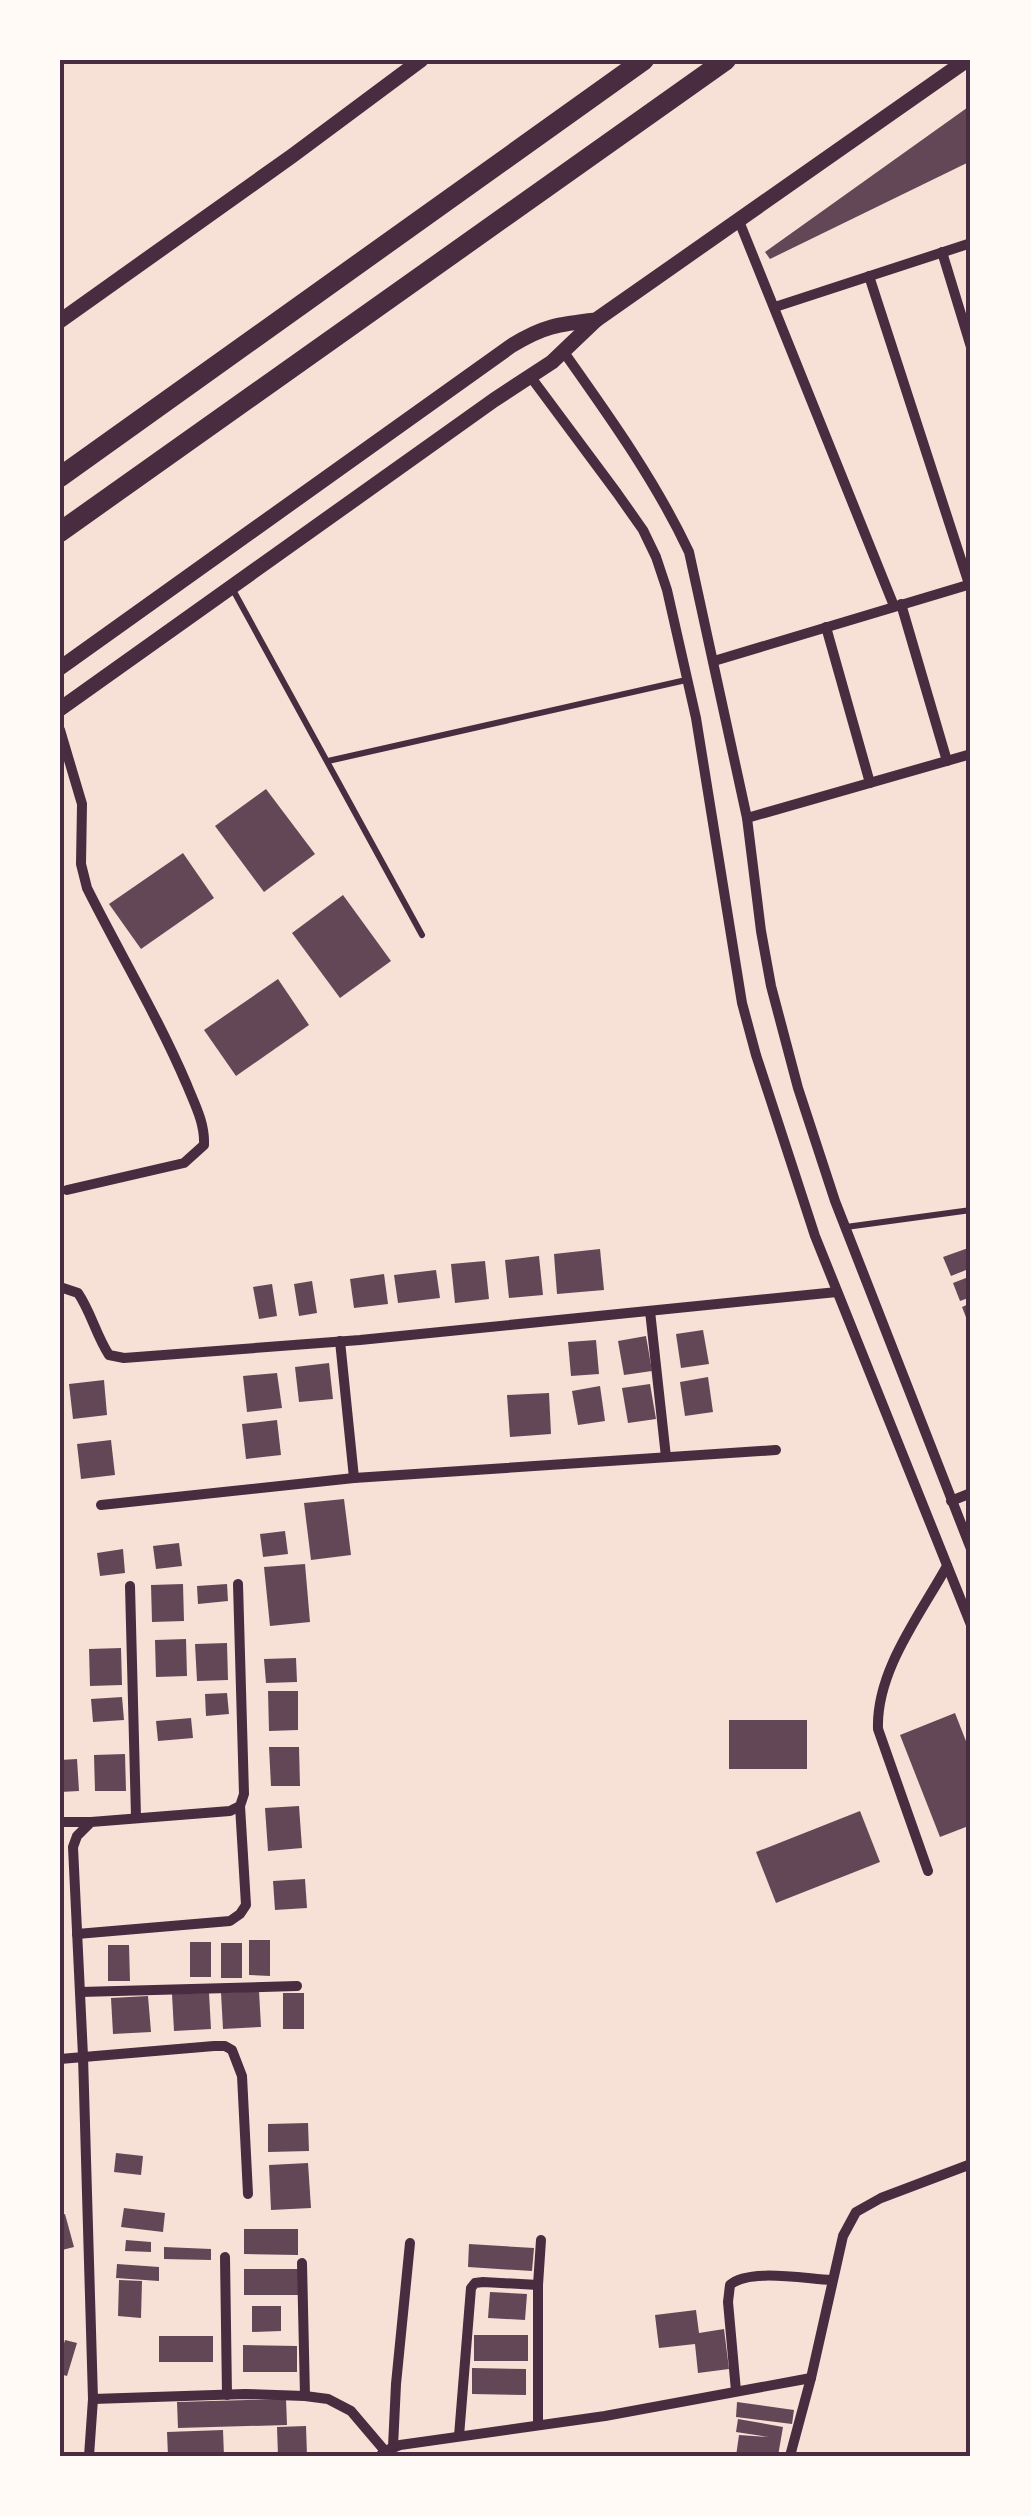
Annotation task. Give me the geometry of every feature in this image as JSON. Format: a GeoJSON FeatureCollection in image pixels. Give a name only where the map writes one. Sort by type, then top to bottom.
{"type":"FeatureCollection","features":[{"type":"Feature","properties":{"kind":"main road"},"geometry":{"type":"LineString","coordinates":[[60,477],[644,60]]}},
{"type":"Feature","properties":{"kind":"main road"},"geometry":{"type":"LineString","coordinates":[[60,532],[726,60]]}},
{"type":"Feature","properties":{"kind":"street"},"geometry":{"type":"LineString","coordinates":[[60,321],[422,60]]}},
{"type":"Feature","properties":{"kind":"street"},"geometry":{"type":"LineString","coordinates":[[60,709],[530,376],[596,320],[968,60]]}},
{"type":"Feature","properties":{"kind":"street"},"geometry":{"type":"LineString","coordinates":[[738,222],[897,605],[946,761]]}},
{"type":"Feature","properties":{"kind":"street"},"geometry":{"type":"LineString","coordinates":[[775,307],[971,243]]}},
{"type":"Feature","properties":{"kind":"street"},"geometry":{"type":"LineString","coordinates":[[942,252],[971,347]]}},
{"type":"Feature","properties":{"kind":"street"},"geometry":{"type":"LineString","coordinates":[[714,660],[970,584],[869,276]]}},
{"type":"Feature","properties":{"kind":"street"},"geometry":{"type":"LineString","coordinates":[[60,668],[511,346],[553,325],[596,320]]}},
{"type":"Feature","properties":{"kind":"street"},"geometry":{"type":"LineString","coordinates":[[563,351],[642,468],[689,552],[747,818],[772,986],[798,1088],[845,1228],[971,1549]]}},
{"type":"Feature","properties":{"kind":"street"},"geometry":{"type":"LineString","coordinates":[[530,376],[644,530],[667,590],[708,786],[742,1004],[803,1199],[971,1626]]}},
{"type":"Feature","properties":{"kind":"street"},"geometry":{"type":"LineString","coordinates":[[826,626],[870,783]]}},
{"type":"Feature","properties":{"kind":"street"},"geometry":{"type":"LineString","coordinates":[[60,730],[82,804],[81,864],[87,888],[167,1039],[204,1134],[204,1145],[184,1164],[67,1190]]}},
{"type":"Feature","properties":{"kind":"street"},"geometry":{"type":"LineString","coordinates":[[747,818],[971,754]]}},
{"type":"Feature","properties":{"kind":"street"},"geometry":{"type":"LineString","coordinates":[[60,1288],[78,1293],[109,1354],[124,1358],[838,1292]]}},
{"type":"Feature","properties":{"kind":"street"},"geometry":{"type":"LineString","coordinates":[[650,1310],[666,1457]]}},
{"type":"Feature","properties":{"kind":"street"},"geometry":{"type":"LineString","coordinates":[[340,1341],[354,1478]]}},
{"type":"Feature","properties":{"kind":"street"},"geometry":{"type":"LineString","coordinates":[[101,1505],[354,1478],[776,1450]]}},
{"type":"Feature","properties":{"kind":"street"},"geometry":{"type":"LineString","coordinates":[[952,1501],[971,1493]]}},
{"type":"Feature","properties":{"kind":"street"},"geometry":{"type":"LineString","coordinates":[[928,1870],[878,1729],[878,1711],[890,1667],[947,1566]]}},
{"type":"Feature","properties":{"kind":"street"},"geometry":{"type":"LineString","coordinates":[[77,1934],[230,1921],[246,1905],[240,1806],[244,1794],[238,1584]]}},
{"type":"Feature","properties":{"kind":"street"},"geometry":{"type":"LineString","coordinates":[[130,1586],[136,1818]]}},
{"type":"Feature","properties":{"kind":"street"},"geometry":{"type":"LineString","coordinates":[[60,1822],[230,1812],[240,1806]]}},
{"type":"Feature","properties":{"kind":"street"},"geometry":{"type":"LineString","coordinates":[[89,2456],[93,2399],[74,1847],[77,1836],[91,1822]]}},
{"type":"Feature","properties":{"kind":"street"},"geometry":{"type":"LineString","coordinates":[[80,1992],[298,1986]]}},
{"type":"Feature","properties":{"kind":"street"},"geometry":{"type":"LineString","coordinates":[[60,2059],[214,2046],[232,2050],[242,2076],[248,2194]]}},
{"type":"Feature","properties":{"kind":"street"},"geometry":{"type":"LineString","coordinates":[[790,2456],[843,2236],[856,2212],[881,2198],[971,2164]]}},
{"type":"Feature","properties":{"kind":"street"},"geometry":{"type":"LineString","coordinates":[[538,2424],[541,2240]]}},
{"type":"Feature","properties":{"kind":"street"},"geometry":{"type":"LineString","coordinates":[[386,2451],[410,2244]]}},
{"type":"Feature","properties":{"kind":"street"},"geometry":{"type":"LineString","coordinates":[[225,2257],[227,2395]]}},
{"type":"Feature","properties":{"kind":"street"},"geometry":{"type":"LineString","coordinates":[[302,2264],[305,2396]]}},
{"type":"Feature","properties":{"kind":"street"},"geometry":{"type":"LineString","coordinates":[[736,2391],[730,2285],[737,2278],[752,2276],[832,2280]]}},
{"type":"Feature","properties":{"kind":"street"},"geometry":{"type":"LineString","coordinates":[[459,2436],[470,2288],[482,2282],[538,2284]]}},
{"type":"Feature","properties":{"kind":"street"},"geometry":{"type":"LineString","coordinates":[[386,2451],[811,2378]]}},
{"type":"Feature","properties":{"kind":"street"},"geometry":{"type":"LineString","coordinates":[[93,2399],[227,2395],[328,2399],[351,2411],[386,2451]]}},
{"type":"Feature","properties":{"kind":"lane"},"geometry":{"type":"LineString","coordinates":[[232,587],[422,935]]}},
{"type":"Feature","properties":{"kind":"lane"},"geometry":{"type":"LineString","coordinates":[[328,761],[688,680]]}},
{"type":"Feature","properties":{"kind":"lane"},"geometry":{"type":"LineString","coordinates":[[845,1228],[971,1210]]}},
{"type":"Feature","properties":{"kind":"building"},"geometry":{"type":"Polygon","coordinates":[[[971,105],[971,161],[770,259],[765,252],[971,105]]]}},
{"type":"Feature","properties":{"kind":"building"},"geometry":{"type":"Polygon","coordinates":[[[266,789],[315,854],[264,892],[215,826],[266,789]]]}},
{"type":"Feature","properties":{"kind":"building"},"geometry":{"type":"Polygon","coordinates":[[[183,853],[214,898],[141,949],[109,904],[183,853]]]}},
{"type":"Feature","properties":{"kind":"building"},"geometry":{"type":"Polygon","coordinates":[[[343,895],[391,961],[340,998],[292,933],[343,895]]]}},
{"type":"Feature","properties":{"kind":"building"},"geometry":{"type":"Polygon","coordinates":[[[278,979],[309,1025],[236,1076],[204,1030],[278,979]]]}},
{"type":"Feature","properties":{"kind":"building"},"geometry":{"type":"Polygon","coordinates":[[[971,1247],[971,1268],[951,1276],[943,1257],[971,1247]]]}},
{"type":"Feature","properties":{"kind":"building"},"geometry":{"type":"Polygon","coordinates":[[[600,1249],[604,1290],[557,1294],[554,1254],[600,1249]]]}},
{"type":"Feature","properties":{"kind":"building"},"geometry":{"type":"Polygon","coordinates":[[[539,1256],[543,1295],[509,1298],[505,1260],[539,1256]]]}},
{"type":"Feature","properties":{"kind":"building"},"geometry":{"type":"Polygon","coordinates":[[[485,1261],[489,1299],[455,1303],[451,1264],[485,1261]]]}},
{"type":"Feature","properties":{"kind":"building"},"geometry":{"type":"Polygon","coordinates":[[[436,1270],[440,1298],[398,1303],[394,1275],[436,1270]]]}},
{"type":"Feature","properties":{"kind":"building"},"geometry":{"type":"Polygon","coordinates":[[[384,1274],[388,1304],[354,1308],[350,1279],[384,1274]]]}},
{"type":"Feature","properties":{"kind":"building"},"geometry":{"type":"Polygon","coordinates":[[[971,1276],[971,1297],[960,1301],[953,1283],[971,1276]]]}},
{"type":"Feature","properties":{"kind":"building"},"geometry":{"type":"Polygon","coordinates":[[[312,1281],[317,1313],[299,1316],[294,1284],[312,1281]]]}},
{"type":"Feature","properties":{"kind":"building"},"geometry":{"type":"Polygon","coordinates":[[[272,1284],[277,1316],[259,1319],[253,1287],[272,1284]]]}},
{"type":"Feature","properties":{"kind":"building"},"geometry":{"type":"Polygon","coordinates":[[[971,1303],[971,1330],[962,1307],[971,1303]]]}},
{"type":"Feature","properties":{"kind":"building"},"geometry":{"type":"Polygon","coordinates":[[[703,1330],[709,1364],[681,1368],[676,1334],[703,1330]]]}},
{"type":"Feature","properties":{"kind":"building"},"geometry":{"type":"Polygon","coordinates":[[[646,1336],[652,1371],[624,1375],[618,1341],[646,1336]]]}},
{"type":"Feature","properties":{"kind":"building"},"geometry":{"type":"Polygon","coordinates":[[[596,1340],[599,1374],[571,1376],[568,1342],[596,1340]]]}},
{"type":"Feature","properties":{"kind":"building"},"geometry":{"type":"Polygon","coordinates":[[[329,1363],[333,1399],[299,1402],[295,1367],[329,1363]]]}},
{"type":"Feature","properties":{"kind":"building"},"geometry":{"type":"Polygon","coordinates":[[[277,1373],[282,1408],[247,1412],[243,1376],[277,1373]]]}},
{"type":"Feature","properties":{"kind":"building"},"geometry":{"type":"Polygon","coordinates":[[[708,1377],[713,1412],[685,1416],[680,1382],[708,1377]]]}},
{"type":"Feature","properties":{"kind":"building"},"geometry":{"type":"Polygon","coordinates":[[[104,1380],[107,1415],[73,1419],[69,1384],[104,1380]]]}},
{"type":"Feature","properties":{"kind":"building"},"geometry":{"type":"Polygon","coordinates":[[[650,1384],[656,1419],[628,1423],[622,1388],[650,1384]]]}},
{"type":"Feature","properties":{"kind":"building"},"geometry":{"type":"Polygon","coordinates":[[[600,1386],[605,1421],[578,1425],[572,1391],[600,1386]]]}},
{"type":"Feature","properties":{"kind":"building"},"geometry":{"type":"Polygon","coordinates":[[[549,1393],[551,1434],[510,1437],[507,1395],[549,1393]]]}},
{"type":"Feature","properties":{"kind":"building"},"geometry":{"type":"Polygon","coordinates":[[[277,1420],[281,1455],[246,1459],[242,1424],[277,1420]]]}},
{"type":"Feature","properties":{"kind":"building"},"geometry":{"type":"Polygon","coordinates":[[[111,1440],[115,1475],[81,1479],[77,1444],[111,1440]]]}},
{"type":"Feature","properties":{"kind":"building"},"geometry":{"type":"Polygon","coordinates":[[[344,1499],[351,1555],[311,1560],[304,1503],[344,1499]]]}},
{"type":"Feature","properties":{"kind":"building"},"geometry":{"type":"Polygon","coordinates":[[[285,1531],[288,1554],[263,1557],[260,1534],[285,1531]]]}},
{"type":"Feature","properties":{"kind":"building"},"geometry":{"type":"Polygon","coordinates":[[[179,1543],[182,1566],[156,1569],[153,1546],[179,1543]]]}},
{"type":"Feature","properties":{"kind":"building"},"geometry":{"type":"Polygon","coordinates":[[[123,1549],[125,1573],[100,1576],[97,1553],[123,1549]]]}},
{"type":"Feature","properties":{"kind":"building"},"geometry":{"type":"Polygon","coordinates":[[[305,1564],[310,1622],[270,1626],[264,1567],[305,1564]]]}},
{"type":"Feature","properties":{"kind":"building"},"geometry":{"type":"Polygon","coordinates":[[[183,1584],[184,1621],[152,1622],[151,1585],[183,1584]]]}},
{"type":"Feature","properties":{"kind":"building"},"geometry":{"type":"Polygon","coordinates":[[[227,1584],[228,1601],[198,1604],[197,1586],[227,1584]]]}},
{"type":"Feature","properties":{"kind":"building"},"geometry":{"type":"Polygon","coordinates":[[[186,1639],[187,1676],[156,1677],[155,1640],[186,1639]]]}},
{"type":"Feature","properties":{"kind":"building"},"geometry":{"type":"Polygon","coordinates":[[[227,1643],[228,1680],[197,1681],[195,1644],[227,1643]]]}},
{"type":"Feature","properties":{"kind":"building"},"geometry":{"type":"Polygon","coordinates":[[[121,1648],[122,1685],[90,1686],[89,1649],[121,1648]]]}},
{"type":"Feature","properties":{"kind":"building"},"geometry":{"type":"Polygon","coordinates":[[[296,1658],[297,1682],[266,1683],[264,1659],[296,1658]]]}},
{"type":"Feature","properties":{"kind":"building"},"geometry":{"type":"Polygon","coordinates":[[[268,1691],[298,1691],[298,1730],[269,1731],[268,1691]]]}},
{"type":"Feature","properties":{"kind":"building"},"geometry":{"type":"Polygon","coordinates":[[[227,1693],[229,1714],[206,1716],[205,1694],[227,1693]]]}},
{"type":"Feature","properties":{"kind":"building"},"geometry":{"type":"Polygon","coordinates":[[[122,1697],[124,1720],[93,1722],[91,1699],[122,1697]]]}},
{"type":"Feature","properties":{"kind":"building"},"geometry":{"type":"Polygon","coordinates":[[[955,1713],[971,1754],[971,1825],[940,1837],[900,1735],[955,1713]]]}},
{"type":"Feature","properties":{"kind":"building"},"geometry":{"type":"Polygon","coordinates":[[[191,1718],[193,1738],[158,1741],[156,1721],[191,1718]]]}},
{"type":"Feature","properties":{"kind":"building"},"geometry":{"type":"Polygon","coordinates":[[[729,1720],[807,1720],[807,1769],[729,1769],[729,1720]]]}},
{"type":"Feature","properties":{"kind":"building"},"geometry":{"type":"Polygon","coordinates":[[[269,1747],[299,1747],[300,1786],[271,1786],[269,1747]]]}},
{"type":"Feature","properties":{"kind":"building"},"geometry":{"type":"Polygon","coordinates":[[[125,1754],[126,1791],[95,1791],[94,1755],[125,1754]]]}},
{"type":"Feature","properties":{"kind":"building"},"geometry":{"type":"Polygon","coordinates":[[[77,1759],[79,1791],[60,1792],[60,1760],[77,1759]]]}},
{"type":"Feature","properties":{"kind":"building"},"geometry":{"type":"Polygon","coordinates":[[[299,1806],[302,1848],[268,1851],[265,1808],[299,1806]]]}},
{"type":"Feature","properties":{"kind":"building"},"geometry":{"type":"Polygon","coordinates":[[[860,1811],[880,1862],[776,1903],[756,1852],[860,1811]]]}},
{"type":"Feature","properties":{"kind":"building"},"geometry":{"type":"Polygon","coordinates":[[[305,1879],[307,1908],[275,1910],[273,1881],[305,1879]]]}},
{"type":"Feature","properties":{"kind":"building"},"geometry":{"type":"Polygon","coordinates":[[[249,1940],[270,1940],[270,1976],[249,1975],[249,1940]]]}},
{"type":"Feature","properties":{"kind":"building"},"geometry":{"type":"Polygon","coordinates":[[[190,1942],[211,1942],[211,1977],[190,1977],[190,1942]]]}},
{"type":"Feature","properties":{"kind":"building"},"geometry":{"type":"Polygon","coordinates":[[[221,1943],[242,1943],[242,1978],[221,1978],[221,1943]]]}},
{"type":"Feature","properties":{"kind":"building"},"geometry":{"type":"Polygon","coordinates":[[[108,1945],[129,1945],[130,1981],[108,1981],[108,1945]]]}},
{"type":"Feature","properties":{"kind":"building"},"geometry":{"type":"Polygon","coordinates":[[[259,1991],[261,2027],[223,2029],[221,1993],[259,1991]]]}},
{"type":"Feature","properties":{"kind":"building"},"geometry":{"type":"Polygon","coordinates":[[[209,1993],[211,2029],[174,2031],[172,1994],[209,1993]]]}},
{"type":"Feature","properties":{"kind":"building"},"geometry":{"type":"Polygon","coordinates":[[[283,1993],[304,1993],[304,2029],[283,2029],[283,1993]]]}},
{"type":"Feature","properties":{"kind":"building"},"geometry":{"type":"Polygon","coordinates":[[[148,1996],[151,2032],[113,2034],[111,1998],[148,1996]]]}},
{"type":"Feature","properties":{"kind":"building"},"geometry":{"type":"Polygon","coordinates":[[[308,2123],[309,2151],[268,2152],[268,2124],[308,2123]]]}},
{"type":"Feature","properties":{"kind":"building"},"geometry":{"type":"Polygon","coordinates":[[[116,2153],[143,2156],[141,2175],[114,2172],[116,2153]]]}},
{"type":"Feature","properties":{"kind":"building"},"geometry":{"type":"Polygon","coordinates":[[[308,2163],[311,2208],[271,2210],[269,2165],[308,2163]]]}},
{"type":"Feature","properties":{"kind":"building"},"geometry":{"type":"Polygon","coordinates":[[[124,2208],[165,2213],[163,2232],[121,2227],[124,2208]]]}},
{"type":"Feature","properties":{"kind":"building"},"geometry":{"type":"Polygon","coordinates":[[[65,2214],[74,2247],[62,2250],[60,2215],[65,2214]]]}},
{"type":"Feature","properties":{"kind":"building"},"geometry":{"type":"Polygon","coordinates":[[[244,2229],[298,2229],[298,2255],[244,2254],[244,2229]]]}},
{"type":"Feature","properties":{"kind":"building"},"geometry":{"type":"Polygon","coordinates":[[[126,2240],[151,2242],[151,2252],[125,2251],[126,2240]]]}},
{"type":"Feature","properties":{"kind":"building"},"geometry":{"type":"Polygon","coordinates":[[[469,2244],[534,2248],[532,2271],[468,2267],[469,2244]]]}},
{"type":"Feature","properties":{"kind":"building"},"geometry":{"type":"Polygon","coordinates":[[[164,2247],[211,2249],[211,2260],[164,2259],[164,2247]]]}},
{"type":"Feature","properties":{"kind":"building"},"geometry":{"type":"Polygon","coordinates":[[[117,2264],[159,2267],[159,2281],[116,2278],[117,2264]]]}},
{"type":"Feature","properties":{"kind":"building"},"geometry":{"type":"Polygon","coordinates":[[[244,2269],[298,2269],[298,2295],[244,2295],[244,2269]]]}},
{"type":"Feature","properties":{"kind":"building"},"geometry":{"type":"Polygon","coordinates":[[[119,2280],[142,2281],[141,2318],[118,2316],[119,2280]]]}},
{"type":"Feature","properties":{"kind":"building"},"geometry":{"type":"Polygon","coordinates":[[[490,2292],[527,2294],[525,2320],[488,2318],[490,2292]]]}},
{"type":"Feature","properties":{"kind":"building"},"geometry":{"type":"Polygon","coordinates":[[[252,2306],[281,2306],[281,2331],[252,2332],[252,2306]]]}},
{"type":"Feature","properties":{"kind":"building"},"geometry":{"type":"Polygon","coordinates":[[[696,2310],[699,2333],[724,2329],[729,2369],[698,2373],[695,2344],[659,2348],[655,2315],[696,2310]]]}},
{"type":"Feature","properties":{"kind":"building"},"geometry":{"type":"Polygon","coordinates":[[[474,2335],[528,2335],[528,2361],[474,2361],[474,2335]]]}},
{"type":"Feature","properties":{"kind":"building"},"geometry":{"type":"Polygon","coordinates":[[[159,2336],[213,2336],[213,2362],[159,2362],[159,2336]]]}},
{"type":"Feature","properties":{"kind":"building"},"geometry":{"type":"Polygon","coordinates":[[[65,2340],[77,2343],[67,2376],[60,2374],[65,2340]]]}},
{"type":"Feature","properties":{"kind":"building"},"geometry":{"type":"Polygon","coordinates":[[[243,2345],[297,2346],[297,2372],[243,2372],[243,2345]]]}},
{"type":"Feature","properties":{"kind":"building"},"geometry":{"type":"Polygon","coordinates":[[[472,2368],[526,2369],[526,2395],[472,2394],[472,2368]]]}},
{"type":"Feature","properties":{"kind":"building"},"geometry":{"type":"Polygon","coordinates":[[[286,2399],[287,2425],[178,2428],[177,2402],[286,2399]]]}},
{"type":"Feature","properties":{"kind":"building"},"geometry":{"type":"Polygon","coordinates":[[[737,2402],[794,2410],[792,2424],[736,2417],[737,2402]]]}},
{"type":"Feature","properties":{"kind":"building"},"geometry":{"type":"Polygon","coordinates":[[[738,2419],[783,2427],[778,2456],[736,2456],[739,2435],[769,2437],[736,2432],[738,2419]]]}},
{"type":"Feature","properties":{"kind":"building"},"geometry":{"type":"Polygon","coordinates":[[[306,2426],[307,2456],[278,2456],[277,2427],[306,2426]]]}},
{"type":"Feature","properties":{"kind":"building"},"geometry":{"type":"Polygon","coordinates":[[[223,2430],[224,2456],[168,2456],[167,2432],[223,2430]]]}}]}
